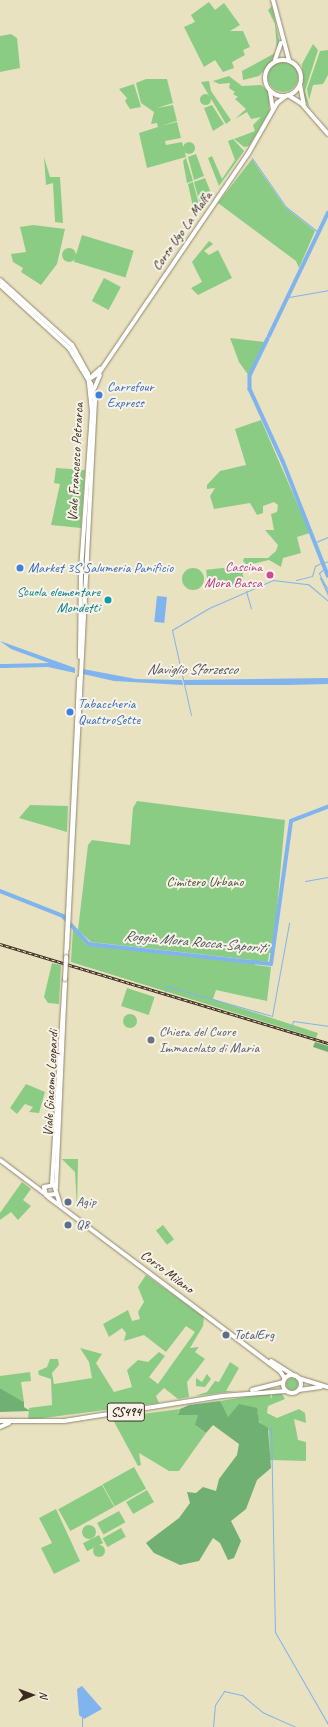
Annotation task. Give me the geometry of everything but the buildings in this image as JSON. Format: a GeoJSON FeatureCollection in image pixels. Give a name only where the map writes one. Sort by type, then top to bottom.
{"type":"FeatureCollection","features":[{"type":"Feature","properties":{"kind":"main road"},"geometry":{"type":"LineString","coordinates":[[273,0],[289,60],[300,71],[300,85],[305,107]]}},
{"type":"Feature","properties":{"kind":"main road"},"geometry":{"type":"LineString","coordinates":[[273,111],[270,90],[265,75],[274,61],[282,36]]}},
{"type":"Feature","properties":{"kind":"main road"},"geometry":{"type":"LineString","coordinates":[[274,61],[289,60]]}},
{"type":"Feature","properties":{"kind":"main road"},"geometry":{"type":"LineString","coordinates":[[287,95],[300,85]]}},
{"type":"Feature","properties":{"kind":"main road"},"geometry":{"type":"LineString","coordinates":[[270,90],[287,95],[305,107],[328,134]]}},
{"type":"Feature","properties":{"kind":"main road","name":"Corso Ugo La Malfa"},"geometry":{"type":"LineString","coordinates":[[88,379],[100,369],[105,362],[248,154],[273,111],[287,95]]}},
{"type":"Feature","properties":{"kind":"main road"},"geometry":{"type":"LineString","coordinates":[[0,280],[62,336],[86,370],[88,379]]}},
{"type":"Feature","properties":{"kind":"main road"},"geometry":{"type":"LineString","coordinates":[[0,285],[60,338],[88,379]]}},
{"type":"Feature","properties":{"kind":"main road","name":"Corso Ugo La Malfa"},"geometry":{"type":"LineString","coordinates":[[94,392],[105,362]]}},
{"type":"Feature","properties":{"kind":"main road"},"geometry":{"type":"LineString","coordinates":[[86,370],[100,369]]}},
{"type":"Feature","properties":{"kind":"main road","name":"Viale Francesco Petrarca"},"geometry":{"type":"LineString","coordinates":[[73,835],[79,668],[96,420],[94,392],[88,379]]}},
{"type":"Feature","properties":{"kind":"main road","name":"Viale Francesco Petrarca"},"geometry":{"type":"LineString","coordinates":[[80,658],[81,571],[92,412],[88,379]]}},
{"type":"Feature","properties":{"kind":"main road","name":"Viale Giacomo Leopardi"},"geometry":{"type":"LineString","coordinates":[[56,1188],[68,927],[67,915],[73,835]]}},
{"type":"Feature","properties":{"kind":"main road","name":"Viale Giacomo Leopardi"},"geometry":{"type":"LineString","coordinates":[[68,927],[70,919],[73,835]]}},
{"type":"Feature","properties":{"kind":"main road","name":"Viale Giacomo Leopardi"},"geometry":{"type":"LineString","coordinates":[[52,1184],[65,979]]}},
{"type":"Feature","properties":{"kind":"main road","name":"Corso Milano"},"geometry":{"type":"LineString","coordinates":[[0,1160],[260,1356],[296,1377]]}},
{"type":"Feature","properties":{"kind":"main road"},"geometry":{"type":"LineString","coordinates":[[36,1187],[44,1187],[52,1184],[56,1188],[56,1194],[61,1206]]}},
{"type":"Feature","properties":{"kind":"main road"},"geometry":{"type":"LineString","coordinates":[[44,1187],[44,1193]]}},
{"type":"Feature","properties":{"kind":"main road"},"geometry":{"type":"LineString","coordinates":[[48,1196],[56,1194]]}},
{"type":"Feature","properties":{"kind":"main road","name":"Corso Milano"},"geometry":{"type":"LineString","coordinates":[[260,1356],[284,1380]]}},
{"type":"Feature","properties":{"kind":"main road"},"geometry":{"type":"LineString","coordinates":[[296,1377],[298,1390]]}},
{"type":"Feature","properties":{"kind":"main road","name":"SS494"},"geometry":{"type":"LineString","coordinates":[[242,1393],[296,1377],[328,1387]]}},
{"type":"Feature","properties":{"kind":"main road"},"geometry":{"type":"LineString","coordinates":[[284,1380],[286,1391]]}},
{"type":"Feature","properties":{"kind":"main road","name":"SS494"},"geometry":{"type":"LineString","coordinates":[[0,1421],[9,1423],[86,1418],[242,1393],[328,1387]]}},
{"type":"Feature","properties":{"kind":"main road","name":"SS494"},"geometry":{"type":"LineString","coordinates":[[0,1427],[9,1423]]}},
{"type":"Feature","properties":{"kind":"green space"},"geometry":{"type":"Polygon","coordinates":[[[209,2],[215,10],[224,3],[240,25],[230,31],[243,31],[250,47],[243,50],[245,55],[232,62],[234,68],[223,72],[215,60],[204,67],[184,27],[195,22],[191,15],[209,2]]]}},
{"type":"Feature","properties":{"kind":"green space"},"geometry":{"type":"Polygon","coordinates":[[[272,6],[280,44],[277,52],[275,24],[268,10],[272,6]]]}},
{"type":"Feature","properties":{"kind":"green space"},"geometry":{"type":"Polygon","coordinates":[[[11,34],[17,38],[20,68],[0,72],[0,36],[11,34]]]}},
{"type":"Feature","properties":{"kind":"green space"},"geometry":{"type":"Polygon","coordinates":[[[313,44],[318,50],[305,91],[310,109],[304,98],[302,64],[313,44]]]}},
{"type":"Feature","properties":{"kind":"green space"},"geometry":{"type":"Polygon","coordinates":[[[328,50],[328,75],[323,84],[313,85],[309,100],[307,89],[320,51],[328,50]]]}},
{"type":"Feature","properties":{"kind":"green space"},"geometry":{"type":"Polygon","coordinates":[[[277,52],[275,57],[259,76],[243,80],[242,71],[277,52]]]}},
{"type":"Feature","properties":{"kind":"green space"},"geometry":{"type":"Polygon","coordinates":[[[283,62],[289,63],[297,71],[297,83],[289,91],[283,92],[277,91],[269,83],[268,77],[269,71],[277,63],[283,62]]]}},
{"type":"Feature","properties":{"kind":"green space"},"geometry":{"type":"Polygon","coordinates":[[[229,76],[242,86],[261,85],[269,92],[269,112],[249,146],[244,147],[234,139],[255,131],[253,125],[261,117],[251,119],[247,112],[235,119],[246,109],[235,99],[238,97],[233,94],[235,92],[229,88],[230,83],[219,84],[213,81],[229,76]]]}},
{"type":"Feature","properties":{"kind":"green space"},"geometry":{"type":"Polygon","coordinates":[[[146,79],[167,79],[173,103],[157,108],[173,105],[177,121],[161,126],[177,122],[181,138],[165,141],[166,145],[182,142],[186,157],[147,168],[139,133],[158,127],[157,123],[151,124],[154,112],[141,103],[136,83],[146,79]]]}},
{"type":"Feature","properties":{"kind":"green space"},"geometry":{"type":"Polygon","coordinates":[[[209,81],[211,91],[231,120],[226,124],[201,82],[209,81]]]}},
{"type":"Feature","properties":{"kind":"green space"},"geometry":{"type":"Polygon","coordinates":[[[134,84],[141,107],[130,109],[125,101],[127,98],[119,89],[134,84]]]}},
{"type":"Feature","properties":{"kind":"green space"},"geometry":{"type":"Polygon","coordinates":[[[205,93],[209,95],[211,99],[209,103],[205,105],[201,103],[199,99],[201,95],[205,93]]]}},
{"type":"Feature","properties":{"kind":"green space"},"geometry":{"type":"Polygon","coordinates":[[[212,105],[224,124],[213,131],[204,108],[212,105]]]}},
{"type":"Feature","properties":{"kind":"green space"},"geometry":{"type":"Polygon","coordinates":[[[233,139],[244,151],[219,186],[208,158],[212,156],[222,179],[235,160],[228,141],[233,139]]]}},
{"type":"Feature","properties":{"kind":"green space"},"geometry":{"type":"Polygon","coordinates":[[[189,142],[193,144],[195,148],[193,152],[189,154],[185,152],[183,148],[185,144],[189,142]]]}},
{"type":"Feature","properties":{"kind":"green space"},"geometry":{"type":"Polygon","coordinates":[[[196,154],[204,176],[194,180],[188,157],[196,154]]]}},
{"type":"Feature","properties":{"kind":"green space"},"geometry":{"type":"Polygon","coordinates":[[[44,157],[50,177],[60,177],[63,223],[55,222],[53,183],[46,185],[44,157]]]}},
{"type":"Feature","properties":{"kind":"green space"},"geometry":{"type":"Polygon","coordinates":[[[186,158],[193,181],[187,183],[183,161],[186,158]]]}},
{"type":"Feature","properties":{"kind":"green space"},"geometry":{"type":"Polygon","coordinates":[[[252,159],[286,208],[315,231],[299,268],[296,261],[218,203],[252,159]]]}},
{"type":"Feature","properties":{"kind":"green space"},"geometry":{"type":"Polygon","coordinates":[[[205,178],[211,193],[201,208],[194,182],[205,178]]]}},
{"type":"Feature","properties":{"kind":"green space"},"geometry":{"type":"Polygon","coordinates":[[[193,182],[200,209],[195,216],[188,184],[193,182]]]}},
{"type":"Feature","properties":{"kind":"green space"},"geometry":{"type":"Polygon","coordinates":[[[33,225],[65,229],[57,264],[41,285],[21,272],[23,268],[13,262],[11,254],[26,252],[20,227],[33,225]]]}},
{"type":"Feature","properties":{"kind":"green space"},"geometry":{"type":"Polygon","coordinates":[[[82,235],[134,251],[125,278],[74,262],[82,235]]]}},
{"type":"Feature","properties":{"kind":"green space"},"geometry":{"type":"Polygon","coordinates":[[[209,241],[213,244],[204,251],[209,255],[218,250],[232,278],[198,295],[191,288],[202,282],[192,262],[209,241]]]}},
{"type":"Feature","properties":{"kind":"green space"},"geometry":{"type":"Polygon","coordinates":[[[66,248],[72,248],[76,252],[76,258],[72,262],[66,262],[62,258],[62,252],[66,248]]]}},
{"type":"Feature","properties":{"kind":"green space"},"geometry":{"type":"Polygon","coordinates":[[[104,278],[121,287],[109,310],[92,301],[104,278]]]}},
{"type":"Feature","properties":{"kind":"green space"},"geometry":{"type":"Polygon","coordinates":[[[230,338],[265,342],[249,376],[239,362],[230,338]]]}},
{"type":"Feature","properties":{"kind":"green space"},"geometry":{"type":"Polygon","coordinates":[[[261,420],[310,533],[297,537],[301,553],[283,558],[281,567],[269,560],[247,565],[243,561],[244,558],[268,558],[276,551],[278,545],[265,530],[274,530],[271,514],[277,512],[278,505],[274,502],[263,506],[263,513],[257,515],[250,503],[214,509],[210,496],[215,488],[207,489],[207,485],[220,471],[246,465],[235,429],[261,420]]]}},
{"type":"Feature","properties":{"kind":"green space"},"geometry":{"type":"Polygon","coordinates":[[[56,468],[85,470],[81,528],[51,525],[60,484],[54,483],[56,468]]]}},
{"type":"Feature","properties":{"kind":"green space"},"geometry":{"type":"Polygon","coordinates":[[[242,566],[244,584],[208,588],[206,570],[242,566]]]}},
{"type":"Feature","properties":{"kind":"green space"},"geometry":{"type":"Polygon","coordinates":[[[193,568],[197,569],[203,575],[203,583],[197,589],[193,590],[189,589],[183,583],[182,579],[183,575],[189,569],[193,568]]]}},
{"type":"Feature","properties":{"kind":"green space","name":"Cimitero Urbano"},"geometry":{"type":"Polygon","coordinates":[[[137,801],[285,820],[273,953],[269,953],[268,962],[256,961],[255,965],[271,967],[267,1001],[216,990],[213,999],[318,1033],[316,1038],[71,962],[73,929],[87,945],[252,963],[252,960],[91,942],[78,930],[88,845],[92,840],[130,845],[133,808],[137,801]]]}},
{"type":"Feature","properties":{"kind":"green space"},"geometry":{"type":"Polygon","coordinates":[[[30,805],[68,806],[67,832],[19,818],[30,805]]]}},
{"type":"Feature","properties":{"kind":"green space"},"geometry":{"type":"Polygon","coordinates":[[[52,963],[61,965],[59,1004],[48,1003],[44,997],[52,963]]]}},
{"type":"Feature","properties":{"kind":"green space"},"geometry":{"type":"Polygon","coordinates":[[[127,988],[155,997],[149,1015],[121,1006],[127,988]]]}},
{"type":"Feature","properties":{"kind":"green space"},"geometry":{"type":"Polygon","coordinates":[[[130,1014],[135,1016],[137,1021],[135,1026],[130,1028],[125,1026],[123,1021],[125,1016],[130,1014]]]}},
{"type":"Feature","properties":{"kind":"green space"},"geometry":{"type":"Polygon","coordinates":[[[315,1042],[328,1046],[328,1052],[313,1047],[315,1042]]]}},
{"type":"Feature","properties":{"kind":"green space"},"geometry":{"type":"Polygon","coordinates":[[[26,1084],[45,1092],[39,1113],[29,1112],[33,1107],[25,1104],[17,1114],[10,1108],[26,1084]]]}},
{"type":"Feature","properties":{"kind":"green space"},"geometry":{"type":"Polygon","coordinates":[[[62,1159],[78,1159],[77,1209],[75,1172],[62,1159]]]}},
{"type":"Feature","properties":{"kind":"green space"},"geometry":{"type":"Polygon","coordinates":[[[22,1182],[31,1189],[23,1200],[31,1206],[18,1220],[11,1212],[0,1220],[0,1213],[22,1182]]]}},
{"type":"Feature","properties":{"kind":"green space"},"geometry":{"type":"Polygon","coordinates":[[[163,1225],[174,1239],[167,1245],[156,1231],[163,1225]]]}},
{"type":"Feature","properties":{"kind":"green space"},"geometry":{"type":"Polygon","coordinates":[[[146,1275],[204,1317],[203,1326],[190,1348],[199,1347],[195,1352],[205,1359],[187,1382],[189,1397],[178,1399],[164,1388],[156,1396],[159,1403],[28,1420],[29,1408],[52,1405],[51,1379],[39,1375],[38,1371],[47,1367],[50,1359],[58,1359],[59,1365],[52,1373],[54,1384],[92,1378],[89,1362],[80,1348],[102,1354],[96,1363],[114,1392],[132,1387],[127,1370],[138,1360],[148,1362],[159,1352],[165,1356],[149,1377],[158,1384],[195,1332],[186,1326],[166,1352],[144,1335],[124,1341],[126,1333],[122,1328],[109,1337],[103,1324],[128,1310],[132,1321],[140,1319],[138,1312],[144,1302],[138,1287],[146,1275]]]}},
{"type":"Feature","properties":{"kind":"green space"},"geometry":{"type":"Polygon","coordinates":[[[230,1362],[239,1368],[226,1391],[235,1391],[195,1396],[207,1392],[215,1381],[219,1382],[230,1362]]]}},
{"type":"Feature","properties":{"kind":"green space"},"geometry":{"type":"Polygon","coordinates":[[[30,1372],[31,1381],[21,1382],[24,1402],[0,1388],[0,1376],[30,1372]]]}},
{"type":"Feature","properties":{"kind":"green space"},"geometry":{"type":"Polygon","coordinates":[[[207,1374],[211,1379],[205,1387],[196,1386],[196,1378],[202,1382],[207,1374]]]}},
{"type":"Feature","properties":{"kind":"green space"},"geometry":{"type":"Polygon","coordinates":[[[290,1378],[294,1378],[298,1384],[294,1390],[290,1390],[286,1386],[286,1382],[290,1378]]]}},
{"type":"Feature","properties":{"kind":"green space"},"geometry":{"type":"Polygon","coordinates":[[[0,1388],[24,1402],[24,1407],[30,1411],[0,1412],[0,1388]]]}},
{"type":"Feature","properties":{"kind":"green space"},"geometry":{"type":"Polygon","coordinates":[[[281,1392],[285,1399],[268,1406],[267,1413],[277,1418],[299,1409],[305,1413],[306,1423],[294,1419],[298,1440],[306,1442],[306,1461],[270,1460],[269,1431],[257,1419],[258,1412],[228,1417],[223,1412],[220,1401],[270,1393],[271,1399],[273,1393],[281,1392]]]}},
{"type":"Feature","properties":{"kind":"green space"},"geometry":{"type":"Polygon","coordinates":[[[220,1401],[228,1417],[239,1404],[257,1408],[259,1422],[268,1428],[271,1468],[257,1480],[246,1509],[231,1521],[241,1541],[234,1558],[228,1560],[220,1543],[213,1538],[199,1561],[180,1565],[154,1553],[146,1543],[179,1518],[190,1503],[187,1492],[196,1493],[203,1487],[216,1491],[219,1479],[237,1455],[239,1444],[213,1425],[206,1433],[195,1425],[198,1415],[178,1415],[180,1409],[189,1405],[220,1401]]]}},
{"type":"Feature","properties":{"kind":"green space"},"geometry":{"type":"Polygon","coordinates":[[[180,1409],[178,1413],[198,1415],[196,1426],[206,1433],[179,1471],[169,1471],[139,1453],[141,1465],[138,1466],[112,1418],[180,1409]]]}},
{"type":"Feature","properties":{"kind":"green space"},"geometry":{"type":"Polygon","coordinates":[[[134,1467],[146,1489],[115,1506],[103,1484],[134,1467]]]}},
{"type":"Feature","properties":{"kind":"green space"},"geometry":{"type":"Polygon","coordinates":[[[102,1485],[114,1507],[70,1531],[58,1509],[102,1485]]]}},
{"type":"Feature","properties":{"kind":"green space"},"geometry":{"type":"Polygon","coordinates":[[[147,1490],[154,1502],[133,1514],[126,1502],[147,1490]]]}},
{"type":"Feature","properties":{"kind":"green space"},"geometry":{"type":"Polygon","coordinates":[[[56,1509],[80,1561],[54,1574],[41,1548],[52,1543],[39,1518],[56,1509]]]}},
{"type":"Feature","properties":{"kind":"green space"},"geometry":{"type":"Polygon","coordinates":[[[119,1511],[125,1522],[103,1534],[97,1523],[119,1511]]]}},
{"type":"Feature","properties":{"kind":"green space"},"geometry":{"type":"Polygon","coordinates":[[[89,1525],[94,1527],[96,1532],[94,1537],[89,1539],[84,1537],[82,1532],[84,1527],[89,1525]]]}},
{"type":"Feature","properties":{"kind":"green space"},"geometry":{"type":"Polygon","coordinates":[[[121,1528],[126,1537],[107,1547],[103,1538],[121,1528]]]}},
{"type":"Feature","properties":{"kind":"green space"},"geometry":{"type":"Polygon","coordinates":[[[99,1535],[103,1543],[87,1551],[83,1543],[99,1535]]]}},
{"type":"Feature","properties":{"kind":"green space"},"geometry":{"type":"Polygon","coordinates":[[[99,1545],[103,1547],[105,1551],[103,1555],[99,1557],[95,1555],[93,1551],[95,1547],[99,1545]]]}},
{"type":"Feature","properties":{"kind":"water"},"geometry":{"type":"Polygon","coordinates":[[[157,596],[167,597],[164,623],[154,622],[157,596]]]}},
{"type":"Feature","properties":{"kind":"water"},"geometry":{"type":"Polygon","coordinates":[[[0,641],[75,668],[75,673],[48,667],[3,668],[3,664],[49,663],[11,649],[0,641]]]}},
{"type":"Feature","properties":{"kind":"water"},"geometry":{"type":"Polygon","coordinates":[[[83,669],[136,679],[182,680],[183,685],[114,681],[83,674],[83,669]]]}},
{"type":"Feature","properties":{"kind":"water"},"geometry":{"type":"Polygon","coordinates":[[[328,678],[328,684],[287,685],[185,685],[183,680],[328,678]]]}},
{"type":"Feature","properties":{"kind":"water"},"geometry":{"type":"Polygon","coordinates":[[[82,1686],[102,1709],[84,1719],[79,1715],[77,1689],[82,1686]]]}},
{"type":"Feature","properties":{"kind":"waterway"},"geometry":{"type":"LineString","coordinates":[[252,158],[286,207],[318,232]]}},
{"type":"Feature","properties":{"kind":"waterway","name":"Roggia Mora Rocca-Saporiti"},"geometry":{"type":"LineString","coordinates":[[269,336],[328,213]]}},
{"type":"Feature","properties":{"kind":"waterway"},"geometry":{"type":"LineString","coordinates":[[289,297],[328,290]]}},
{"type":"Feature","properties":{"kind":"waterway","name":"Roggia Mora Rocca-Saporiti"},"geometry":{"type":"LineString","coordinates":[[268,339],[250,376],[250,389],[283,461],[328,575]]}},
{"type":"Feature","properties":{"kind":"waterway"},"geometry":{"type":"LineString","coordinates":[[316,542],[328,537]]}},
{"type":"Feature","properties":{"kind":"waterway","name":"Roggia Mora Rocca-Saporiti"},"geometry":{"type":"LineString","coordinates":[[323,563],[328,561]]}},
{"type":"Feature","properties":{"kind":"waterway"},"geometry":{"type":"LineString","coordinates":[[296,580],[312,576],[315,566],[323,562]]}},
{"type":"Feature","properties":{"kind":"waterway"},"geometry":{"type":"LineString","coordinates":[[325,568],[319,573],[328,593]]}},
{"type":"Feature","properties":{"kind":"waterway"},"geometry":{"type":"LineString","coordinates":[[320,578],[328,595]]}},
{"type":"Feature","properties":{"kind":"waterway"},"geometry":{"type":"LineString","coordinates":[[321,578],[328,589]]}},
{"type":"Feature","properties":{"kind":"waterway","name":"Naviglio Sforzesco"},"geometry":{"type":"LineString","coordinates":[[191,715],[172,630],[209,608],[273,580],[308,584],[328,601]]}},
{"type":"Feature","properties":{"kind":"waterway"},"geometry":{"type":"LineString","coordinates":[[246,591],[251,608]]}},
{"type":"Feature","properties":{"kind":"waterway"},"geometry":{"type":"LineString","coordinates":[[0,666],[7,666]]}},
{"type":"Feature","properties":{"kind":"waterway","name":"Roggia Mora Rocca-Saporiti"},"geometry":{"type":"LineString","coordinates":[[0,891],[63,916],[89,944],[271,964],[291,821],[328,807]]}},
{"type":"Feature","properties":{"kind":"waterway"},"geometry":{"type":"LineString","coordinates":[[305,881],[328,877]]}},
{"type":"Feature","properties":{"kind":"waterway"},"geometry":{"type":"LineString","coordinates":[[165,992],[167,986],[272,1016],[289,923]]}},
{"type":"Feature","properties":{"kind":"waterway"},"geometry":{"type":"LineString","coordinates":[[291,1029],[293,1021],[328,1026]]}},
{"type":"Feature","properties":{"kind":"waterway"},"geometry":{"type":"LineString","coordinates":[[271,1426],[275,1632],[328,1724]]}},
{"type":"Feature","properties":{"kind":"waterway"},"geometry":{"type":"LineString","coordinates":[[213,1727],[215,1705],[224,1691],[242,1695],[262,1712],[295,1727]]}},
{"type":"Feature","properties":{"kind":"waterway"},"geometry":{"type":"LineString","coordinates":[[82,1718],[82,1727]]}},
{"type":"Feature","properties":{"kind":"railway"},"geometry":{"type":"LineString","coordinates":[[0,944],[328,1043]]}},
{"type":"Feature","properties":{"kind":"place","name":"Carrefour Express"},"geometry":{"type":"Point","coordinates":[99,395]}},
{"type":"Feature","properties":{"kind":"place","name":"Market 3S Salumeria Panificio"},"geometry":{"type":"Point","coordinates":[20,568]}},
{"type":"Feature","properties":{"kind":"place","name":"Cascina Mora Bassa"},"geometry":{"type":"Point","coordinates":[270,575]}},
{"type":"Feature","properties":{"kind":"place","name":"Scuola elementare Mondetti"},"geometry":{"type":"Point","coordinates":[108,600]}},
{"type":"Feature","properties":{"kind":"place","name":"Tabaccheria QuattroSette"},"geometry":{"type":"Point","coordinates":[70,712]}},
{"type":"Feature","properties":{"kind":"place","name":"Chiesa del Cuore Immacolato di Maria"},"geometry":{"type":"Point","coordinates":[151,1040]}},
{"type":"Feature","properties":{"kind":"place","name":"Agip"},"geometry":{"type":"Point","coordinates":[68,1202]}},
{"type":"Feature","properties":{"kind":"place","name":"Q8"},"geometry":{"type":"Point","coordinates":[68,1225]}},
{"type":"Feature","properties":{"kind":"place","name":"TotalErg"},"geometry":{"type":"Point","coordinates":[226,1335]}}]}
